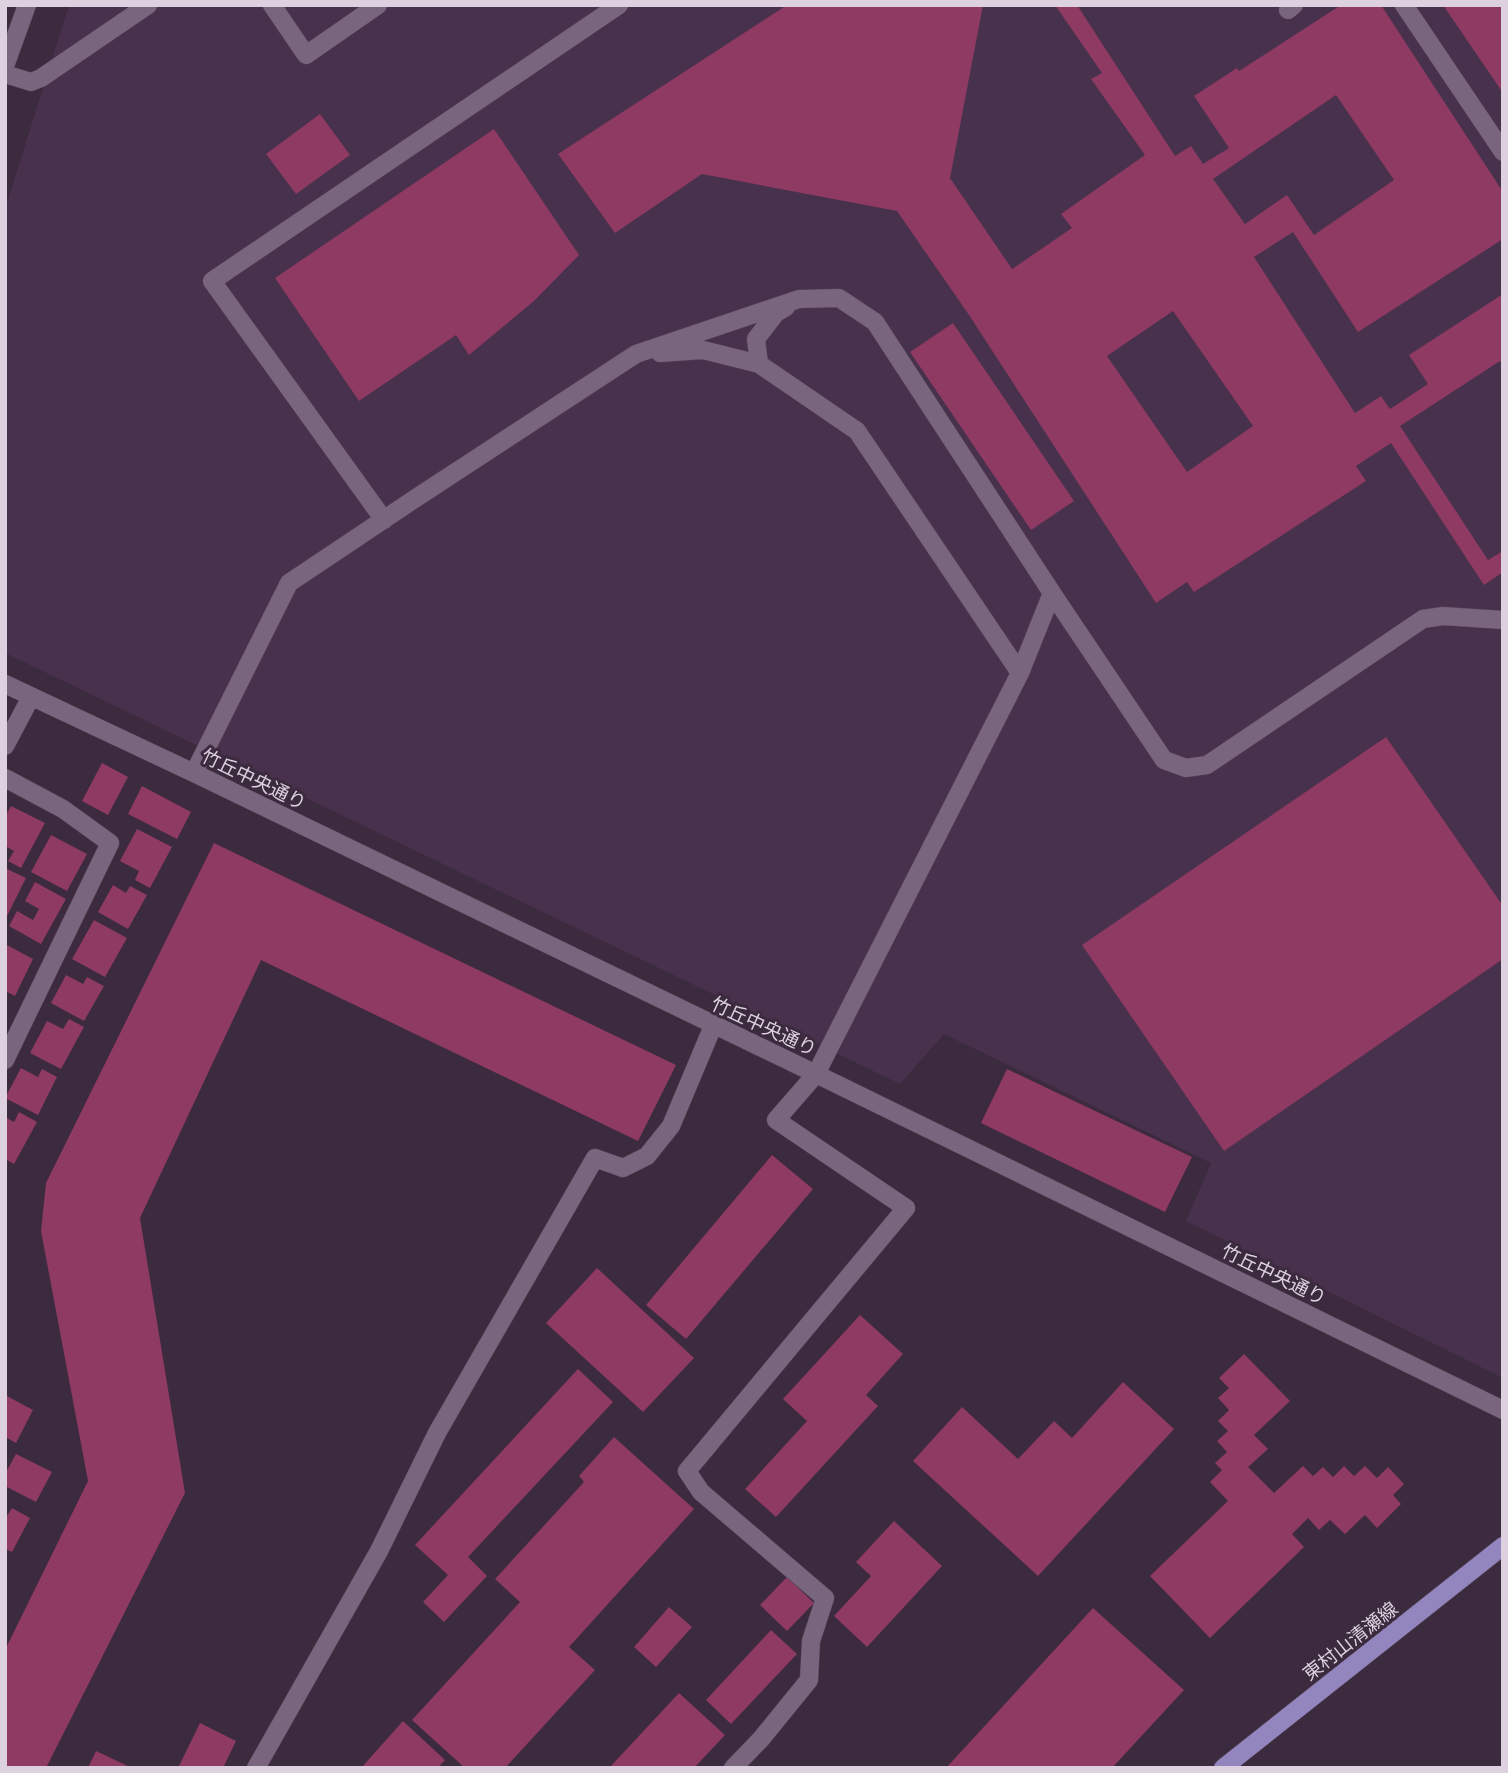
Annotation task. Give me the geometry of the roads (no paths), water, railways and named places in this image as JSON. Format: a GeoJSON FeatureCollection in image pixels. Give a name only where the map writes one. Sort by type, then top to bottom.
{"type":"FeatureCollection","features":[{"type":"Feature","properties":{"kind":"main road","name":"東村山清瀬線"},"geometry":{"type":"LineString","coordinates":[[1223,1768],[1503,1546]]}},
{"type":"Feature","properties":{"kind":"street"},"geometry":{"type":"LineString","coordinates":[[5,66],[27,5]]}},
{"type":"Feature","properties":{"kind":"street"},"geometry":{"type":"LineString","coordinates":[[5,74],[31,82],[41,78],[148,5]]}},
{"type":"Feature","properties":{"kind":"street"},"geometry":{"type":"LineString","coordinates":[[272,5],[306,55],[379,5]]}},
{"type":"Feature","properties":{"kind":"street"},"geometry":{"type":"LineString","coordinates":[[384,520],[212,281],[619,5]]}},
{"type":"Feature","properties":{"kind":"street"},"geometry":{"type":"LineString","coordinates":[[1404,5],[1503,152]]}},
{"type":"Feature","properties":{"kind":"street"},"geometry":{"type":"LineString","coordinates":[[194,773],[289,583],[636,354],[799,299],[839,298],[875,323],[1164,760],[1186,768],[1207,765],[1423,619],[1443,616],[1503,620]]}},
{"type":"Feature","properties":{"kind":"street"},"geometry":{"type":"LineString","coordinates":[[760,364],[756,339],[776,313],[799,299]]}},
{"type":"Feature","properties":{"kind":"street"},"geometry":{"type":"LineString","coordinates":[[636,354],[703,350],[760,364],[857,430],[1020,673]]}},
{"type":"Feature","properties":{"kind":"street"},"geometry":{"type":"LineString","coordinates":[[733,1768],[761,1739],[808,1680],[811,1641],[825,1598],[701,1492],[687,1471],[906,1208],[776,1120],[816,1074],[1020,673],[1052,593]]}},
{"type":"Feature","properties":{"kind":"street","name":"竹丘中央通り"},"geometry":{"type":"LineString","coordinates":[[5,684],[816,1074],[1503,1410]]}},
{"type":"Feature","properties":{"kind":"street"},"geometry":{"type":"LineString","coordinates":[[5,746],[31,697]]}},
{"type":"Feature","properties":{"kind":"street"},"geometry":{"type":"LineString","coordinates":[[5,778],[63,809],[110,843],[5,1060]]}},
{"type":"Feature","properties":{"kind":"street"},"geometry":{"type":"LineString","coordinates":[[256,1768],[379,1551],[437,1433],[595,1158],[623,1168],[647,1156],[671,1126],[713,1026]]}}]}
